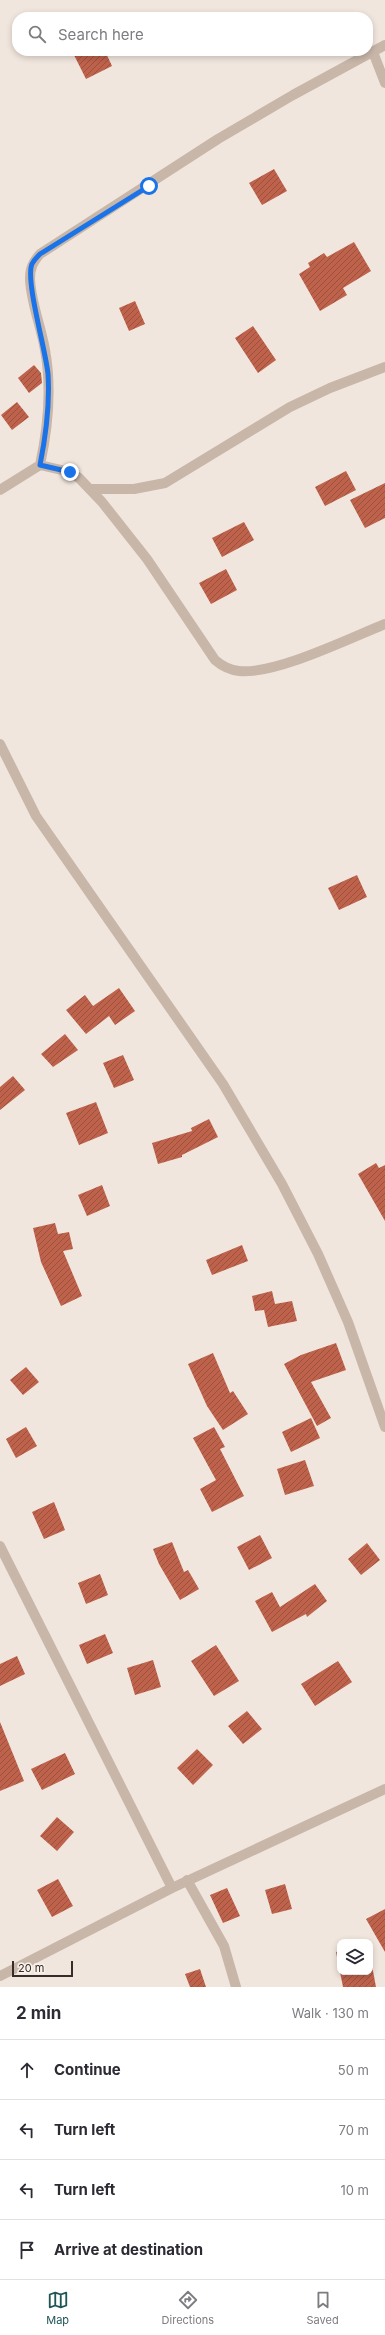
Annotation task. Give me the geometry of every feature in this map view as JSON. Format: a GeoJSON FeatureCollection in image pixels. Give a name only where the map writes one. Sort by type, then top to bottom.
{"type":"FeatureCollection","features":[{"type":"Feature","properties":{"kind":"street"},"geometry":{"type":"LineString","coordinates":[[385,45],[373,52],[385,84]]}},
{"type":"Feature","properties":{"kind":"street"},"geometry":{"type":"LineString","coordinates":[[40,465],[47,425],[48,375],[45,351],[30,278],[32,264],[35,260],[40,254],[218,139],[366,56]]}},
{"type":"Feature","properties":{"kind":"street"},"geometry":{"type":"LineString","coordinates":[[90,489],[134,489],[165,483],[290,407],[330,388],[385,367]]}},
{"type":"Feature","properties":{"kind":"street"},"geometry":{"type":"LineString","coordinates":[[0,490],[40,465],[70,472],[90,489],[147,559],[215,660],[224,668],[240,671],[262,670],[304,657],[385,624]]}},
{"type":"Feature","properties":{"kind":"street"},"geometry":{"type":"LineString","coordinates":[[0,744],[36,816],[223,1084],[282,1184],[318,1254],[348,1322],[385,1427]]}},
{"type":"Feature","properties":{"kind":"street"},"geometry":{"type":"LineString","coordinates":[[0,1546],[172,1888]]}},
{"type":"Feature","properties":{"kind":"street"},"geometry":{"type":"LineString","coordinates":[[0,1976],[187,1880],[385,1789]]}},
{"type":"Feature","properties":{"kind":"street"},"geometry":{"type":"LineString","coordinates":[[187,1880],[224,1946],[236,1987]]}},
{"type":"Feature","properties":{"kind":"building"},"geometry":{"type":"Polygon","coordinates":[[[74,56],[107,56],[112,66],[86,79],[74,56]]]}},
{"type":"Feature","properties":{"kind":"building"},"geometry":{"type":"Polygon","coordinates":[[[274,169],[287,191],[262,205],[249,183],[274,169]]]}},
{"type":"Feature","properties":{"kind":"building"},"geometry":{"type":"Polygon","coordinates":[[[354,242],[371,271],[343,288],[347,295],[320,311],[299,274],[310,267],[308,263],[324,253],[327,257],[354,242]]]}},
{"type":"Feature","properties":{"kind":"building"},"geometry":{"type":"Polygon","coordinates":[[[135,301],[145,324],[129,331],[119,308],[135,301]]]}},
{"type":"Feature","properties":{"kind":"building"},"geometry":{"type":"Polygon","coordinates":[[[253,326],[276,360],[258,373],[235,338],[253,326]]]}},
{"type":"Feature","properties":{"kind":"building"},"geometry":{"type":"Polygon","coordinates":[[[34,365],[41,373],[42,383],[29,393],[18,378],[34,365]]]}},
{"type":"Feature","properties":{"kind":"building"},"geometry":{"type":"Polygon","coordinates":[[[17,402],[29,417],[12,430],[1,415],[17,402]]]}},
{"type":"Feature","properties":{"kind":"building"},"geometry":{"type":"Polygon","coordinates":[[[346,471],[356,490],[325,506],[315,487],[346,471]]]}},
{"type":"Feature","properties":{"kind":"building"},"geometry":{"type":"Polygon","coordinates":[[[385,483],[385,518],[365,528],[350,500],[385,483]]]}},
{"type":"Feature","properties":{"kind":"building"},"geometry":{"type":"Polygon","coordinates":[[[244,522],[254,540],[222,557],[212,538],[244,522]]]}},
{"type":"Feature","properties":{"kind":"building"},"geometry":{"type":"Polygon","coordinates":[[[226,569],[237,590],[211,604],[199,583],[226,569]]]}},
{"type":"Feature","properties":{"kind":"building"},"geometry":{"type":"Polygon","coordinates":[[[357,875],[367,897],[339,910],[328,888],[357,875]]]}},
{"type":"Feature","properties":{"kind":"building"},"geometry":{"type":"Polygon","coordinates":[[[119,988],[135,1011],[115,1025],[109,1016],[86,1034],[66,1010],[85,995],[93,1006],[119,988]]]}},
{"type":"Feature","properties":{"kind":"building"},"geometry":{"type":"Polygon","coordinates":[[[65,1034],[78,1050],[53,1067],[41,1054],[65,1034]]]}},
{"type":"Feature","properties":{"kind":"building"},"geometry":{"type":"Polygon","coordinates":[[[123,1055],[134,1080],[114,1088],[103,1063],[123,1055]]]}},
{"type":"Feature","properties":{"kind":"building"},"geometry":{"type":"Polygon","coordinates":[[[13,1076],[25,1090],[0,1110],[0,1087],[13,1076]]]}},
{"type":"Feature","properties":{"kind":"building"},"geometry":{"type":"Polygon","coordinates":[[[96,1102],[108,1133],[79,1145],[66,1113],[96,1102]]]}},
{"type":"Feature","properties":{"kind":"building"},"geometry":{"type":"Polygon","coordinates":[[[209,1119],[218,1137],[182,1155],[182,1157],[158,1164],[152,1143],[192,1131],[191,1128],[209,1119]]]}},
{"type":"Feature","properties":{"kind":"building"},"geometry":{"type":"Polygon","coordinates":[[[376,1163],[379,1168],[385,1165],[385,1221],[358,1174],[376,1163]]]}},
{"type":"Feature","properties":{"kind":"building"},"geometry":{"type":"Polygon","coordinates":[[[102,1185],[110,1206],[87,1216],[78,1195],[102,1185]]]}},
{"type":"Feature","properties":{"kind":"building"},"geometry":{"type":"Polygon","coordinates":[[[55,1223],[58,1234],[69,1232],[73,1249],[63,1251],[82,1296],[61,1306],[41,1262],[33,1228],[55,1223]]]}},
{"type":"Feature","properties":{"kind":"building"},"geometry":{"type":"Polygon","coordinates":[[[242,1245],[248,1261],[212,1275],[206,1260],[242,1245]]]}},
{"type":"Feature","properties":{"kind":"building"},"geometry":{"type":"Polygon","coordinates":[[[272,1291],[275,1304],[292,1301],[297,1321],[268,1327],[264,1310],[255,1311],[252,1296],[272,1291]]]}},
{"type":"Feature","properties":{"kind":"building"},"geometry":{"type":"Polygon","coordinates":[[[336,1343],[346,1370],[311,1382],[331,1418],[317,1426],[284,1364],[301,1355],[336,1343]]]}},
{"type":"Feature","properties":{"kind":"building"},"geometry":{"type":"Polygon","coordinates":[[[213,1353],[230,1393],[233,1391],[248,1414],[223,1430],[207,1406],[188,1364],[213,1353]]]}},
{"type":"Feature","properties":{"kind":"building"},"geometry":{"type":"Polygon","coordinates":[[[26,1367],[39,1382],[23,1395],[10,1380],[26,1367]]]}},
{"type":"Feature","properties":{"kind":"building"},"geometry":{"type":"Polygon","coordinates":[[[311,1418],[320,1438],[291,1452],[282,1432],[311,1418]]]}},
{"type":"Feature","properties":{"kind":"building"},"geometry":{"type":"Polygon","coordinates":[[[26,1427],[37,1446],[16,1458],[6,1439],[26,1427]]]}},
{"type":"Feature","properties":{"kind":"building"},"geometry":{"type":"Polygon","coordinates":[[[214,1427],[225,1447],[220,1449],[244,1496],[212,1512],[200,1489],[216,1480],[193,1438],[214,1427]]]}},
{"type":"Feature","properties":{"kind":"building"},"geometry":{"type":"Polygon","coordinates":[[[305,1460],[314,1486],[285,1495],[277,1469],[305,1460]]]}},
{"type":"Feature","properties":{"kind":"building"},"geometry":{"type":"Polygon","coordinates":[[[54,1502],[65,1530],[44,1539],[32,1512],[54,1502]]]}},
{"type":"Feature","properties":{"kind":"building"},"geometry":{"type":"Polygon","coordinates":[[[260,1535],[272,1558],[249,1570],[237,1547],[260,1535]]]}},
{"type":"Feature","properties":{"kind":"building"},"geometry":{"type":"Polygon","coordinates":[[[172,1542],[184,1572],[188,1570],[199,1589],[180,1600],[159,1564],[153,1549],[172,1542]]]}},
{"type":"Feature","properties":{"kind":"building"},"geometry":{"type":"Polygon","coordinates":[[[367,1543],[380,1560],[361,1575],[348,1559],[367,1543]]]}},
{"type":"Feature","properties":{"kind":"building"},"geometry":{"type":"Polygon","coordinates":[[[100,1574],[108,1595],[86,1604],[78,1583],[100,1574]]]}},
{"type":"Feature","properties":{"kind":"building"},"geometry":{"type":"Polygon","coordinates":[[[315,1584],[327,1601],[307,1617],[306,1614],[272,1632],[255,1601],[272,1592],[280,1607],[315,1584]]]}},
{"type":"Feature","properties":{"kind":"building"},"geometry":{"type":"Polygon","coordinates":[[[105,1634],[113,1653],[87,1664],[79,1645],[105,1634]]]}},
{"type":"Feature","properties":{"kind":"building"},"geometry":{"type":"Polygon","coordinates":[[[216,1645],[239,1681],[214,1696],[191,1661],[216,1645]]]}},
{"type":"Feature","properties":{"kind":"building"},"geometry":{"type":"Polygon","coordinates":[[[17,1656],[25,1674],[0,1686],[0,1664],[17,1656]]]}},
{"type":"Feature","properties":{"kind":"building"},"geometry":{"type":"Polygon","coordinates":[[[153,1660],[161,1687],[135,1695],[127,1668],[153,1660]]]}},
{"type":"Feature","properties":{"kind":"building"},"geometry":{"type":"Polygon","coordinates":[[[338,1661],[352,1682],[315,1706],[301,1684],[338,1661]]]}},
{"type":"Feature","properties":{"kind":"building"},"geometry":{"type":"Polygon","coordinates":[[[247,1711],[262,1729],[243,1744],[228,1726],[247,1711]]]}},
{"type":"Feature","properties":{"kind":"building"},"geometry":{"type":"Polygon","coordinates":[[[0,1722],[24,1781],[0,1791],[0,1722]]]}},
{"type":"Feature","properties":{"kind":"building"},"geometry":{"type":"Polygon","coordinates":[[[197,1749],[213,1765],[193,1785],[177,1768],[197,1749]]]}},
{"type":"Feature","properties":{"kind":"building"},"geometry":{"type":"Polygon","coordinates":[[[65,1753],[75,1774],[42,1790],[31,1769],[65,1753]]]}},
{"type":"Feature","properties":{"kind":"building"},"geometry":{"type":"Polygon","coordinates":[[[57,1817],[74,1832],[57,1851],[40,1836],[57,1817]]]}},
{"type":"Feature","properties":{"kind":"building"},"geometry":{"type":"Polygon","coordinates":[[[58,1879],[73,1906],[52,1917],[37,1890],[58,1879]]]}},
{"type":"Feature","properties":{"kind":"building"},"geometry":{"type":"Polygon","coordinates":[[[285,1884],[292,1909],[272,1914],[265,1890],[285,1884]]]}},
{"type":"Feature","properties":{"kind":"building"},"geometry":{"type":"Polygon","coordinates":[[[227,1888],[240,1916],[223,1923],[210,1895],[227,1888]]]}},
{"type":"Feature","properties":{"kind":"building"},"geometry":{"type":"Polygon","coordinates":[[[385,1909],[385,1952],[366,1919],[385,1909]]]}},
{"type":"Feature","properties":{"kind":"building"},"geometry":{"type":"Polygon","coordinates":[[[200,1969],[206,1987],[190,1987],[185,1974],[200,1969]]]}},
{"type":"Feature","properties":{"kind":"building"},"geometry":{"type":"Polygon","coordinates":[[[373,1971],[376,1987],[343,1987],[341,1975],[373,1975],[373,1971]]]}},
{"type":"Feature","properties":{"kind":"route"},"geometry":{"type":"LineString","coordinates":[[70,472],[40,465],[47,425],[48,375],[41,329],[30,278],[32,264],[40,254],[149,186]]}}]}
